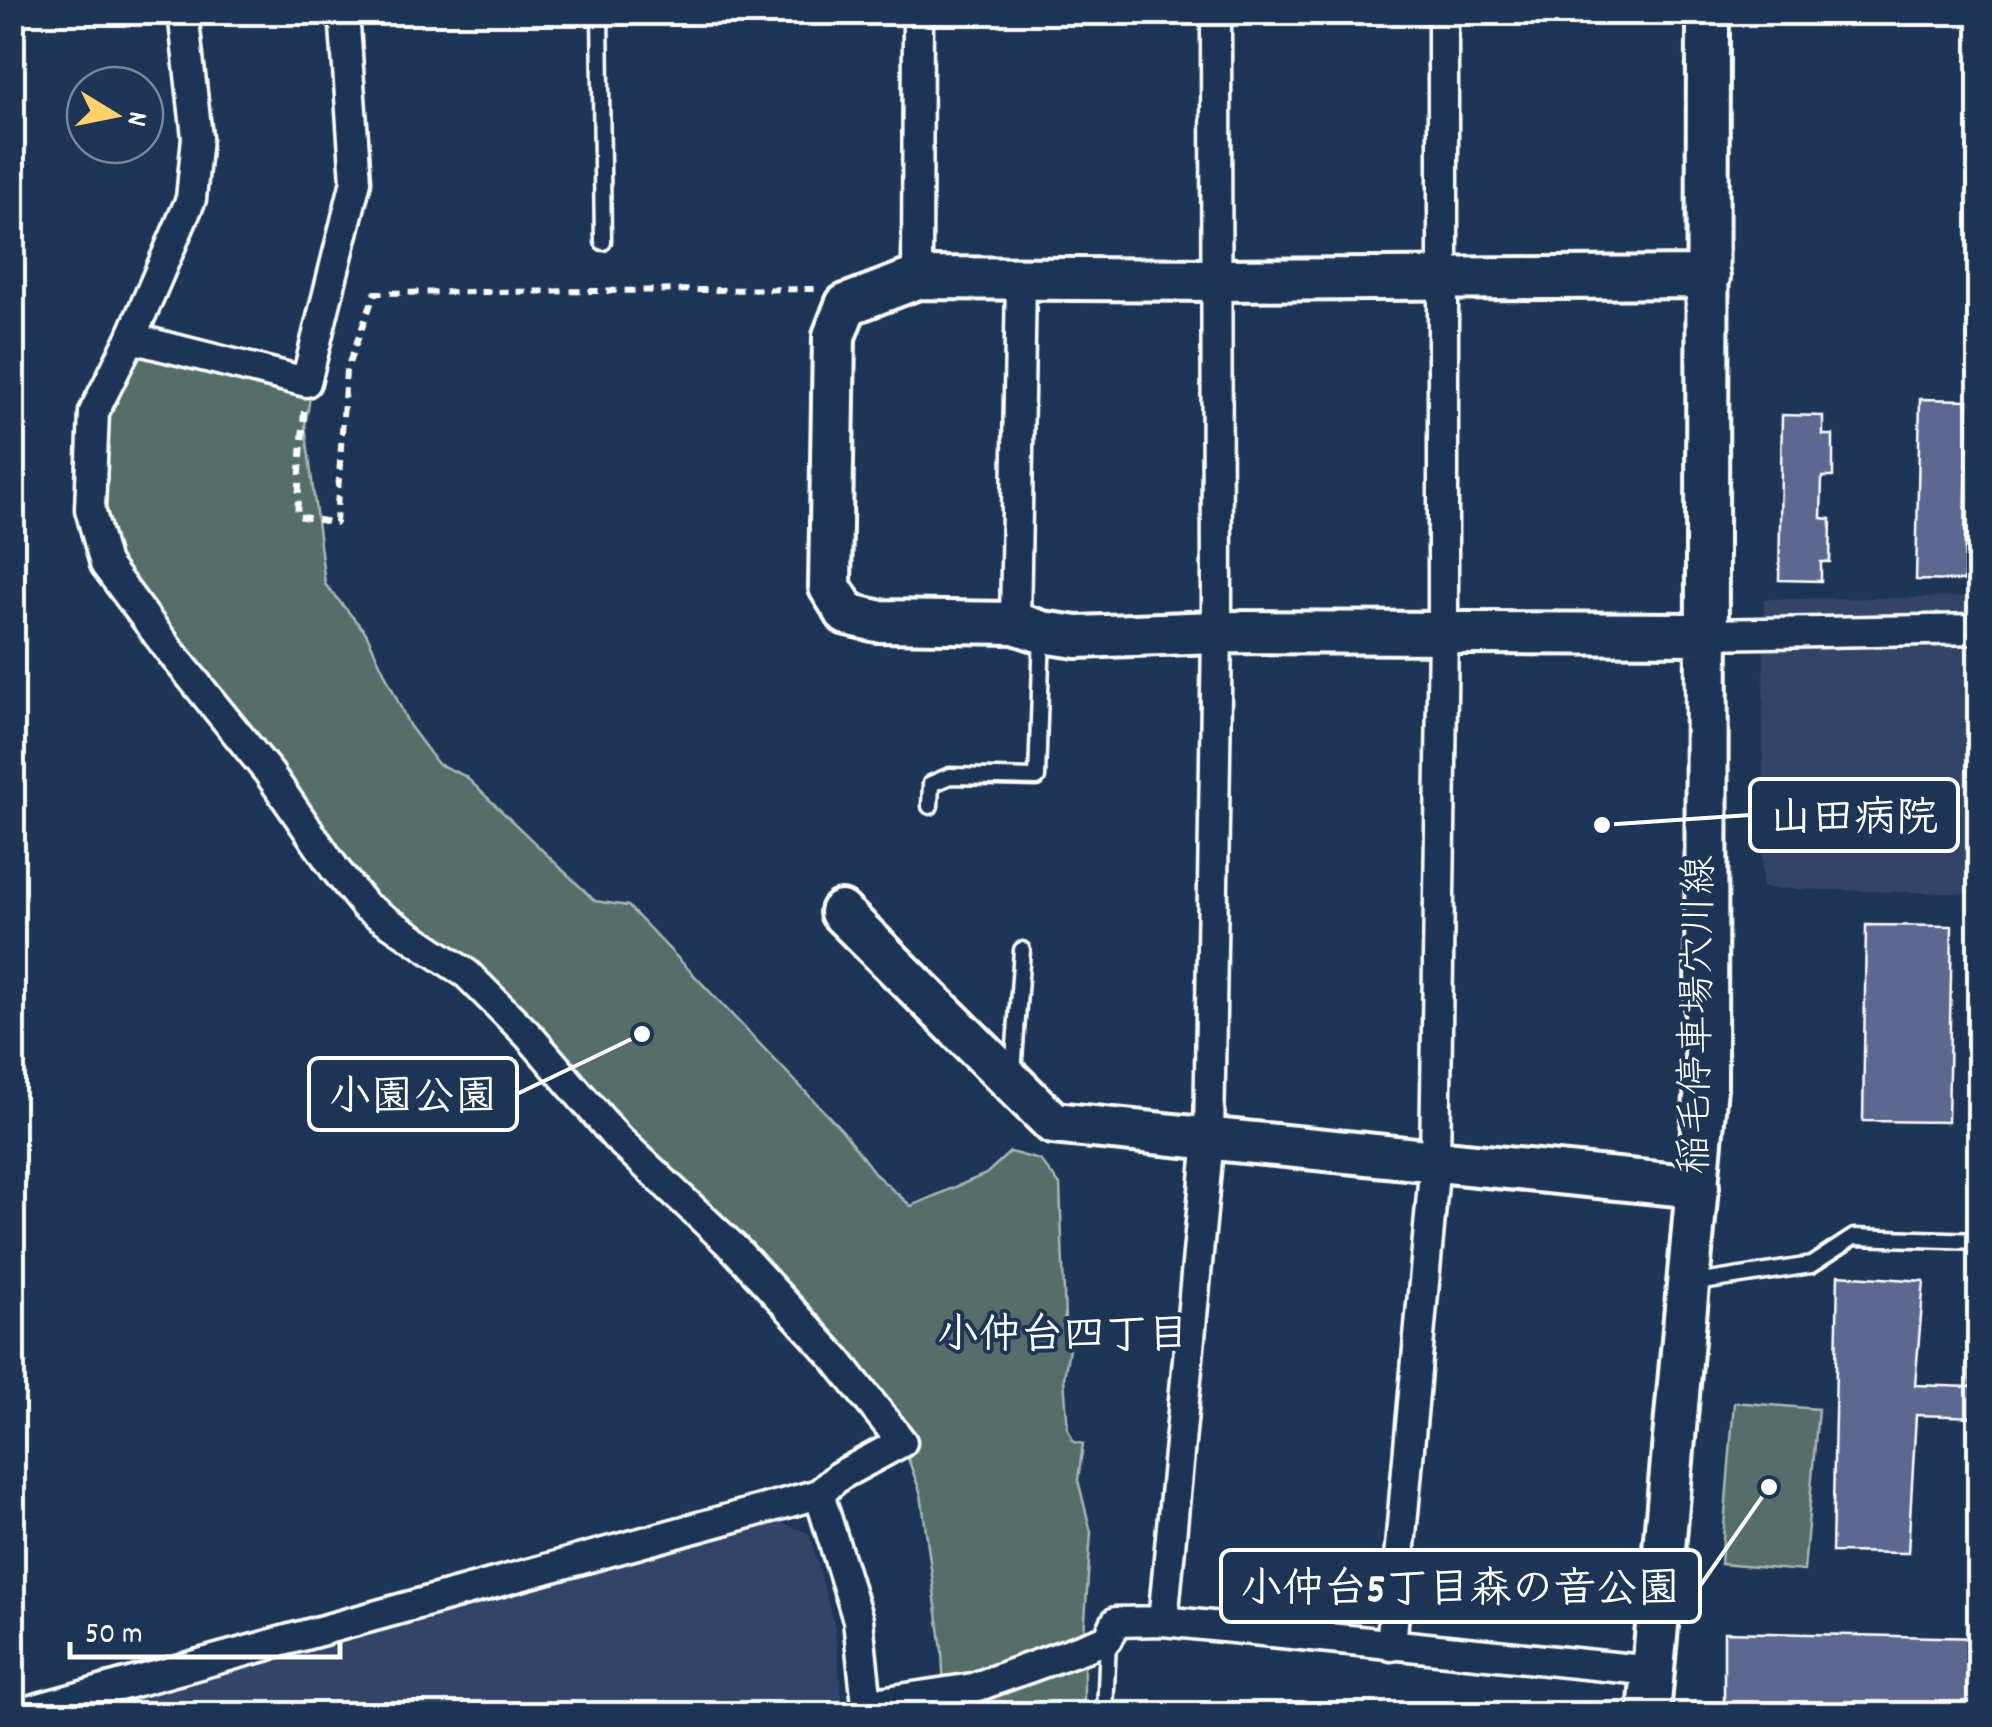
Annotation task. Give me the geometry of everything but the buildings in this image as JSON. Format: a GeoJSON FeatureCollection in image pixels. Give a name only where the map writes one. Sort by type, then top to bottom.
{"type":"FeatureCollection","features":[{"type":"Feature","properties":{"kind":"street"},"geometry":{"type":"LineString","coordinates":[[17,1714],[819,1494],[839,1476],[902,1442],[823,1345],[734,1249],[616,1137],[530,1037],[466,974],[365,906],[269,773],[105,564],[90,508],[94,412],[131,338],[191,199],[197,136],[182,12]]}},
{"type":"Feature","properties":{"kind":"street"},"geometry":{"type":"LineString","coordinates":[[131,338],[306,382],[356,181],[344,12]]}},
{"type":"Feature","properties":{"kind":"street"},"geometry":{"type":"LineString","coordinates":[[917,278],[918,12]]}},
{"type":"Feature","properties":{"kind":"street"},"geometry":{"type":"LineString","coordinates":[[1163,1621],[1209,1138],[1217,632],[1216,12]]}},
{"type":"Feature","properties":{"kind":"street"},"geometry":{"type":"LineString","coordinates":[[1392,1646],[1434,1161],[1443,631],[1443,12]]}},
{"type":"Feature","properties":{"kind":"street","name":"稲毛停車場穴川線"},"geometry":{"type":"LineString","coordinates":[[1649,1714],[1706,1087],[1708,12]]}},
{"type":"Feature","properties":{"kind":"street"},"geometry":{"type":"LineString","coordinates":[[1708,277],[917,278],[846,306],[834,336],[830,587],[847,614],[877,621],[1029,628],[1076,637],[1217,632],[1706,634],[1980,630]]}},
{"type":"Feature","properties":{"kind":"street"},"geometry":{"type":"LineString","coordinates":[[1021,279],[1029,628]]}},
{"type":"Feature","properties":{"kind":"street"},"geometry":{"type":"LineString","coordinates":[[841,912],[1053,1123],[1698,1187]]}},
{"type":"Feature","properties":{"kind":"street"},"geometry":{"type":"LineString","coordinates":[[819,1494],[858,1620],[867,1709],[973,1688],[1108,1638],[1116,1622],[1163,1621],[1653,1672]]}},
{"type":"Feature","properties":{"kind":"lane"},"geometry":{"type":"LineString","coordinates":[[600,12],[603,242]]}},
{"type":"Feature","properties":{"kind":"lane"},"geometry":{"type":"LineString","coordinates":[[930,806],[931,784],[950,776],[1037,778],[1029,628]]}},
{"type":"Feature","properties":{"kind":"lane"},"geometry":{"type":"LineString","coordinates":[[1012,1081],[1022,950]]}},
{"type":"Feature","properties":{"kind":"lane"},"geometry":{"type":"LineString","coordinates":[[1688,1285],[1811,1265],[1854,1237],[1980,1242]]}},
{"type":"Feature","properties":{"kind":"lane"},"geometry":{"type":"LineString","coordinates":[[1106,1714],[1108,1638]]}},
{"type":"Feature","properties":{"kind":"path"},"geometry":{"type":"LineString","coordinates":[[306,382],[297,516],[336,523],[346,372],[375,292],[826,288],[846,306]]}},
{"type":"Feature","properties":{"kind":"shaded area"},"geometry":{"type":"Polygon","coordinates":[[[1979,597],[1979,1221],[1974,1221],[1977,894],[1762,888],[1764,599],[1979,597]]]}},
{"type":"Feature","properties":{"kind":"shaded area"},"geometry":{"type":"Polygon","coordinates":[[[777,1521],[809,1533],[835,1628],[844,1714],[78,1714],[777,1521]]]}},
{"type":"Feature","properties":{"kind":"green space"},"geometry":{"type":"Polygon","coordinates":[[[134,347],[310,398],[305,425],[325,584],[366,633],[409,725],[438,764],[465,776],[595,901],[628,906],[842,1130],[876,1175],[911,1206],[986,1174],[1010,1152],[1040,1160],[1060,1185],[1065,1320],[1070,1342],[1064,1378],[1068,1430],[1074,1442],[1083,1444],[1078,1480],[1091,1532],[1084,1635],[1084,1714],[958,1714],[944,1692],[921,1494],[902,1442],[597,1100],[369,900],[113,563],[97,507],[102,411],[134,347]]]}},
{"type":"Feature","properties":{"kind":"green space"},"geometry":{"type":"Polygon","coordinates":[[[1734,1402],[1818,1409],[1804,1571],[1721,1564],[1734,1402]]]}},
{"type":"Feature","properties":{"kind":"place","name":"山田病院"},"geometry":{"type":"Point","coordinates":[1602,825]}},
{"type":"Feature","properties":{"kind":"place","name":"小園公園"},"geometry":{"type":"Point","coordinates":[642,1034]}},
{"type":"Feature","properties":{"kind":"place","name":"小仲台5丁目森の音公園"},"geometry":{"type":"Point","coordinates":[1769,1487]}},
{"type":"Feature","properties":{"kind":"district","name":"小仲台四丁目"},"geometry":{"type":"Point","coordinates":[1063,1339]}}]}
